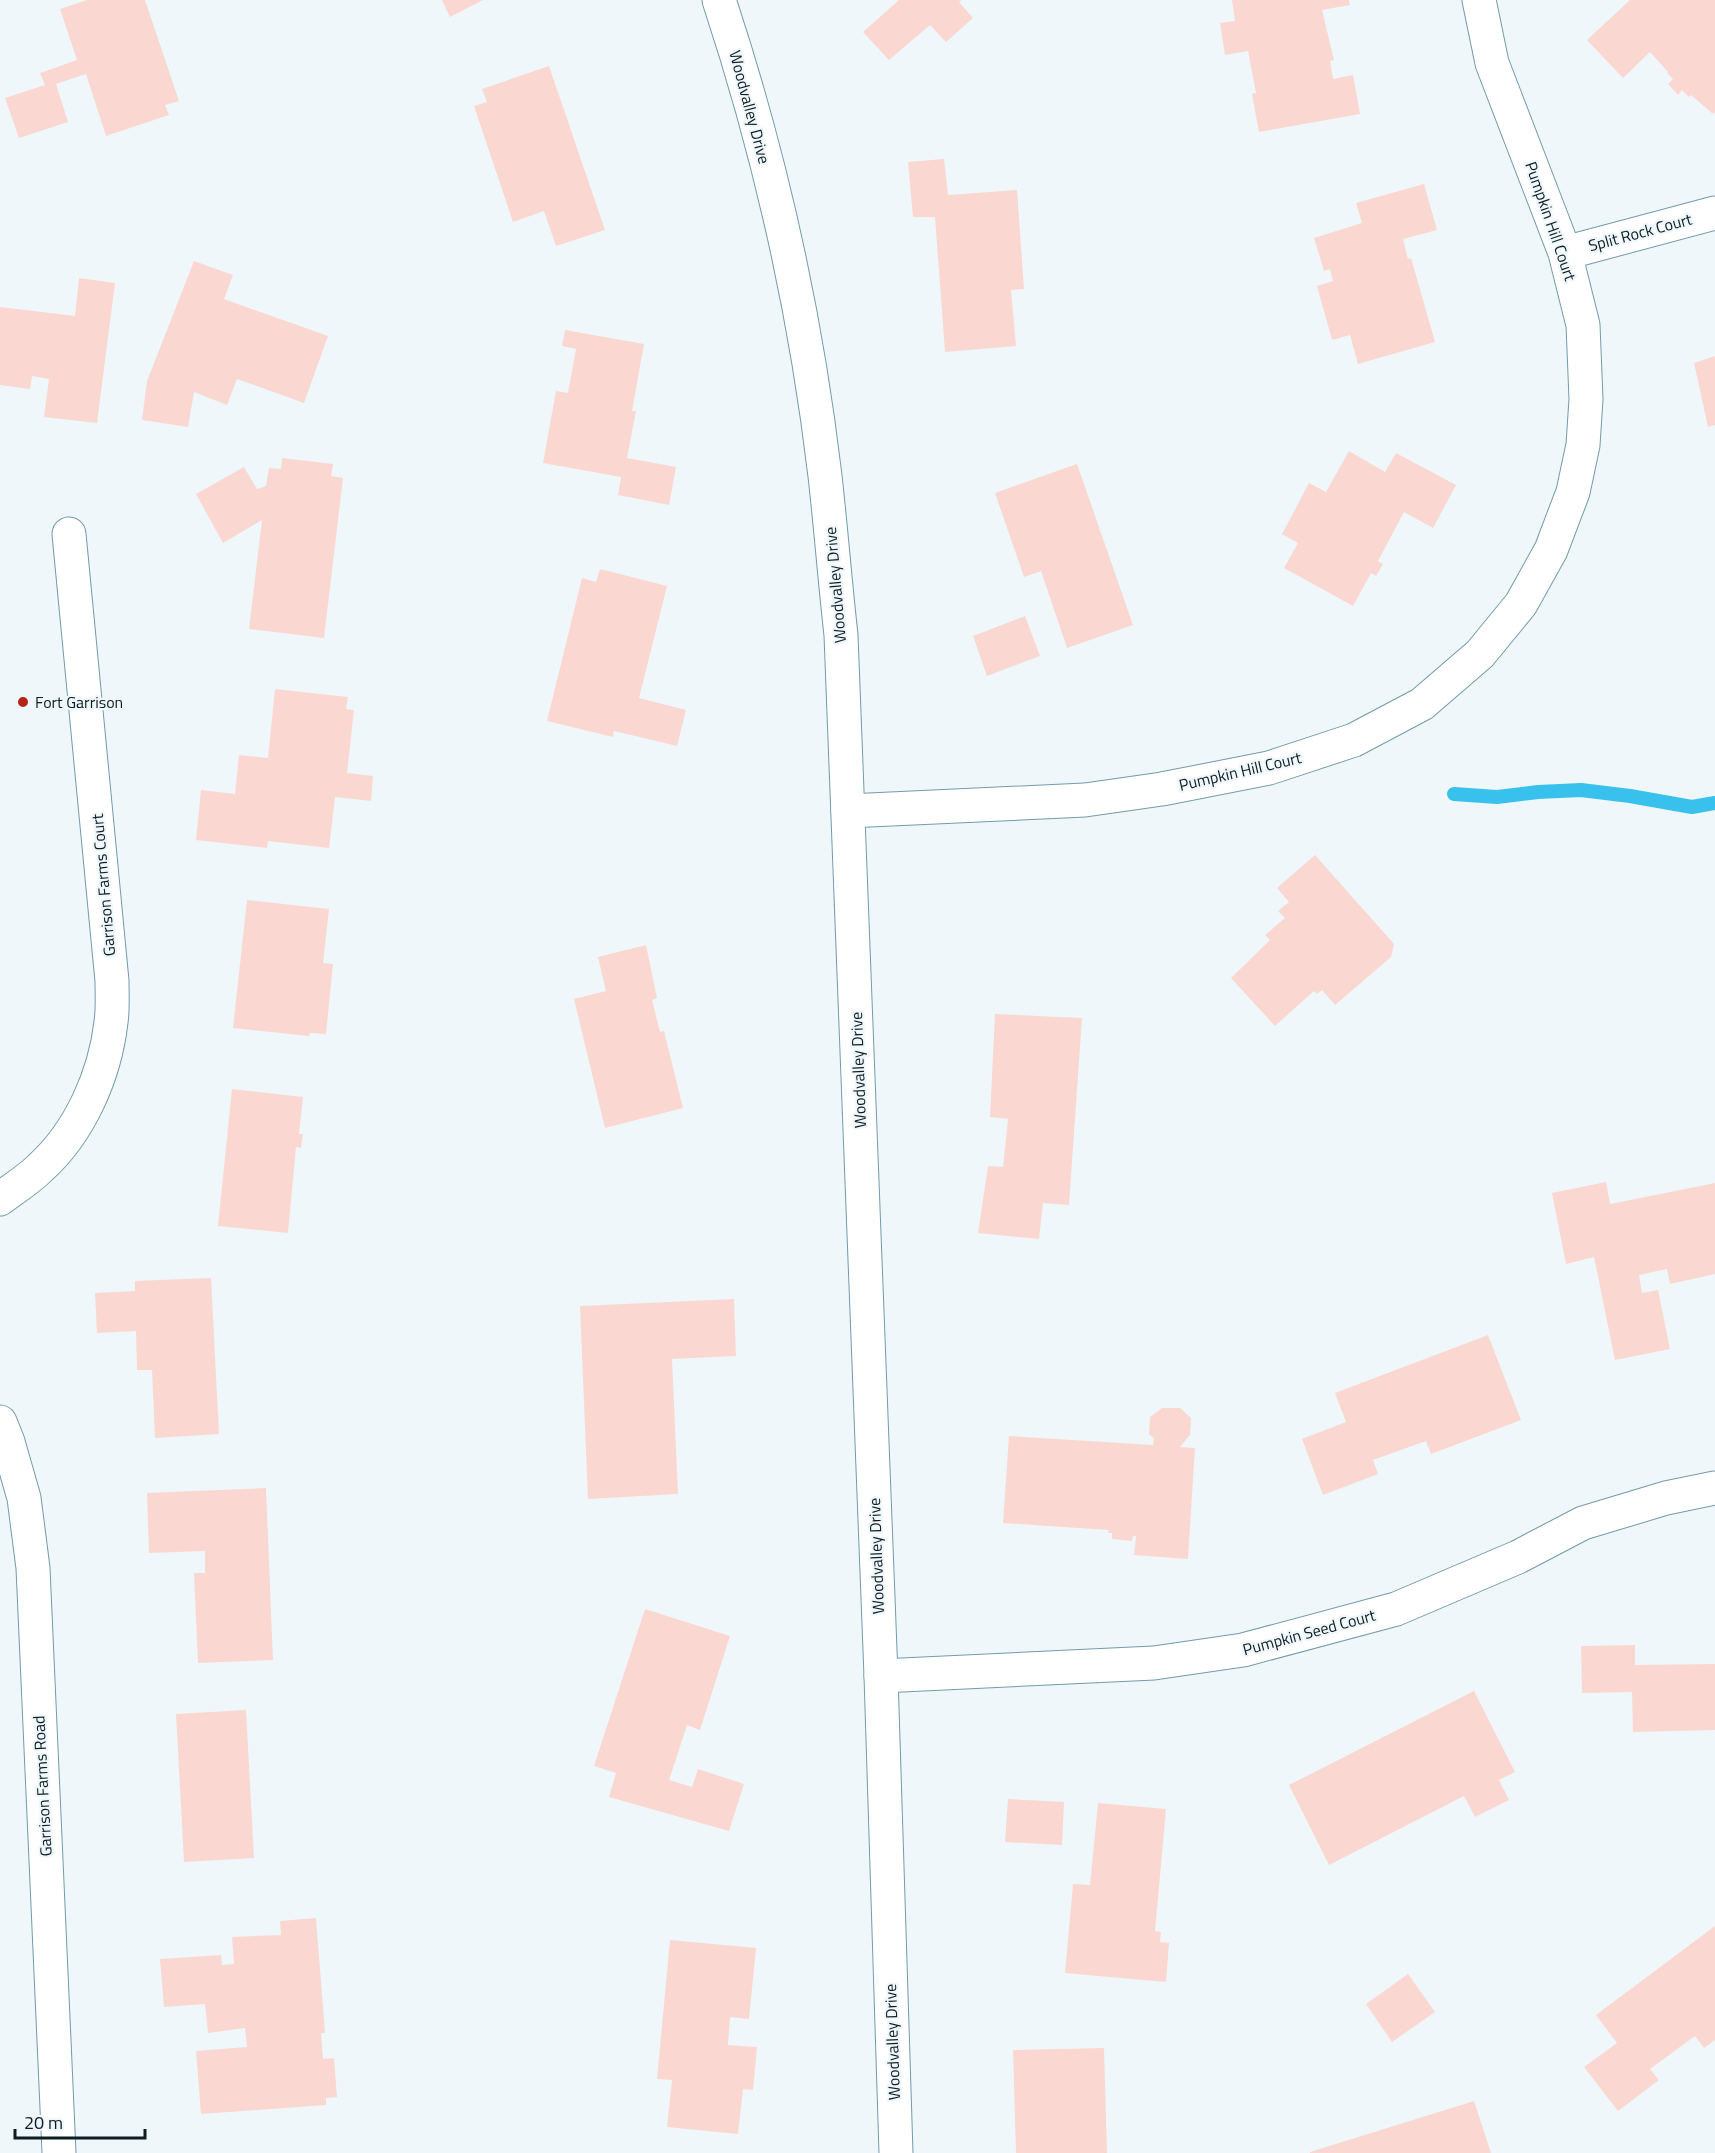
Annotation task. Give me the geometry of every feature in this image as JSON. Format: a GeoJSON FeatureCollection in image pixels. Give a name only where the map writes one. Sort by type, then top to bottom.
{"type":"FeatureCollection","features":[{"type":"Feature","properties":{"kind":"street","name":"Woodvalley Drive"},"geometry":{"type":"LineString","coordinates":[[719,0],[754,112],[801,322],[825,475],[841,635],[881,1676],[896,2153]]}},
{"type":"Feature","properties":{"kind":"street","name":"Pumpkin Hill Court"},"geometry":{"type":"LineString","coordinates":[[848,811],[1085,800],[1162,789],[1269,768],[1354,740],[1422,704],[1480,654],[1521,604],[1551,550],[1573,492],[1583,445],[1586,399],[1583,325],[1565,253],[1492,63],[1479,0]]}},
{"type":"Feature","properties":{"kind":"street","name":"Split Rock Court"},"geometry":{"type":"LineString","coordinates":[[1565,253],[1715,213]]}},
{"type":"Feature","properties":{"kind":"street","name":"Garrison Farms Court"},"geometry":{"type":"LineString","coordinates":[[0,1199],[40,1168],[68,1136],[98,1080],[111,1021],[112,981],[69,534]]}},
{"type":"Feature","properties":{"kind":"street","name":"Garrison Farms Road"},"geometry":{"type":"LineString","coordinates":[[0,1422],[24,1498],[33,1568],[59,2153]]}},
{"type":"Feature","properties":{"kind":"street","name":"Pumpkin Seed Court"},"geometry":{"type":"LineString","coordinates":[[881,1676],[1154,1663],[1242,1650],[1396,1609],[1518,1557],[1583,1523],[1666,1498],[1715,1488]]}},
{"type":"Feature","properties":{"kind":"building"},"geometry":{"type":"Polygon","coordinates":[[[87,0],[145,0],[179,101],[165,105],[169,115],[106,136],[86,74],[56,84],[68,122],[19,138],[5,98],[45,85],[40,73],[77,60],[60,9],[87,0]]]}},
{"type":"Feature","properties":{"kind":"building"},"geometry":{"type":"Polygon","coordinates":[[[442,0],[483,0],[450,17],[442,0]]]}},
{"type":"Feature","properties":{"kind":"building"},"geometry":{"type":"Polygon","coordinates":[[[899,0],[962,0],[959,2],[973,18],[946,42],[930,25],[889,60],[863,32],[899,0]]]}},
{"type":"Feature","properties":{"kind":"building"},"geometry":{"type":"Polygon","coordinates":[[[1232,0],[1349,0],[1350,5],[1322,10],[1334,60],[1330,61],[1333,79],[1353,75],[1360,114],[1259,132],[1252,94],[1256,93],[1248,51],[1225,55],[1220,23],[1235,21],[1232,0]]]}},
{"type":"Feature","properties":{"kind":"building"},"geometry":{"type":"Polygon","coordinates":[[[1630,0],[1715,0],[1715,112],[1713,114],[1682,90],[1678,95],[1668,84],[1673,79],[1650,52],[1623,78],[1587,40],[1630,0]]]}},
{"type":"Feature","properties":{"kind":"building"},"geometry":{"type":"Polygon","coordinates":[[[549,66],[605,230],[556,246],[544,211],[513,222],[474,106],[487,102],[482,89],[549,66]]]}},
{"type":"Feature","properties":{"kind":"building"},"geometry":{"type":"Polygon","coordinates":[[[944,159],[948,195],[1017,190],[1024,289],[1011,290],[1016,346],[945,352],[935,217],[913,217],[908,162],[944,159]]]}},
{"type":"Feature","properties":{"kind":"building"},"geometry":{"type":"Polygon","coordinates":[[[1424,184],[1437,230],[1403,239],[1408,259],[1411,258],[1435,342],[1358,364],[1350,335],[1332,340],[1317,286],[1333,281],[1330,269],[1324,271],[1314,238],[1362,223],[1356,203],[1424,184]]]}},
{"type":"Feature","properties":{"kind":"building"},"geometry":{"type":"Polygon","coordinates":[[[194,261],[233,275],[224,299],[328,336],[304,403],[237,379],[227,405],[194,392],[188,427],[142,420],[147,381],[194,261]]]}},
{"type":"Feature","properties":{"kind":"building"},"geometry":{"type":"Polygon","coordinates":[[[79,278],[115,283],[97,423],[44,417],[49,379],[32,376],[30,389],[0,385],[0,307],[75,316],[79,278]]]}},
{"type":"Feature","properties":{"kind":"building"},"geometry":{"type":"Polygon","coordinates":[[[565,330],[644,344],[632,411],[636,411],[627,458],[676,467],[669,505],[618,495],[621,477],[543,463],[556,391],[568,393],[576,349],[562,346],[565,330]]]}},
{"type":"Feature","properties":{"kind":"building"},"geometry":{"type":"Polygon","coordinates":[[[1715,356],[1715,425],[1708,427],[1694,363],[1715,356]]]}},
{"type":"Feature","properties":{"kind":"building"},"geometry":{"type":"Polygon","coordinates":[[[1349,451],[1385,472],[1396,453],[1456,485],[1433,528],[1404,512],[1378,561],[1383,564],[1376,576],[1371,573],[1353,606],[1284,568],[1298,543],[1282,534],[1309,483],[1326,492],[1349,451]]]}},
{"type":"Feature","properties":{"kind":"building"},"geometry":{"type":"Polygon","coordinates":[[[282,458],[333,464],[331,476],[343,478],[324,638],[249,629],[262,520],[223,543],[196,494],[244,467],[257,489],[266,486],[269,468],[281,469],[282,458]]]}},
{"type":"Feature","properties":{"kind":"building"},"geometry":{"type":"Polygon","coordinates":[[[1077,464],[1133,625],[1067,648],[1041,571],[1024,577],[995,493],[1077,464]]]}},
{"type":"Feature","properties":{"kind":"building"},"geometry":{"type":"Polygon","coordinates":[[[600,569],[667,586],[639,698],[686,710],[677,746],[614,731],[613,737],[547,721],[582,578],[596,582],[600,569]]]}},
{"type":"Feature","properties":{"kind":"building"},"geometry":{"type":"Polygon","coordinates":[[[1025,616],[1040,656],[987,676],[973,636],[1025,616]]]}},
{"type":"Feature","properties":{"kind":"building"},"geometry":{"type":"Polygon","coordinates":[[[275,689],[348,697],[346,709],[354,710],[347,773],[373,776],[371,801],[335,797],[329,848],[268,841],[267,848],[196,840],[201,790],[235,794],[239,755],[268,758],[275,689]]]}},
{"type":"Feature","properties":{"kind":"building"},"geometry":{"type":"Polygon","coordinates":[[[1315,855],[1394,944],[1391,957],[1335,1005],[1322,990],[1317,994],[1314,991],[1275,1026],[1231,978],[1270,940],[1265,935],[1285,918],[1278,911],[1289,902],[1277,888],[1315,855]]]}},
{"type":"Feature","properties":{"kind":"building"},"geometry":{"type":"Polygon","coordinates":[[[247,900],[329,909],[323,963],[333,964],[326,1034],[310,1033],[309,1036],[233,1028],[247,900]]]}},
{"type":"Feature","properties":{"kind":"building"},"geometry":{"type":"Polygon","coordinates":[[[646,945],[657,998],[652,1000],[660,1032],[664,1031],[683,1108],[605,1128],[574,999],[606,991],[598,957],[646,945]]]}},
{"type":"Feature","properties":{"kind":"building"},"geometry":{"type":"Polygon","coordinates":[[[995,1014],[1082,1018],[1069,1205],[1043,1203],[1039,1239],[978,1233],[988,1166],[1003,1167],[1008,1119],[990,1117],[995,1014]]]}},
{"type":"Feature","properties":{"kind":"building"},"geometry":{"type":"Polygon","coordinates":[[[232,1089],[303,1097],[299,1134],[303,1134],[301,1148],[296,1147],[288,1233],[218,1226],[232,1089]]]}},
{"type":"Feature","properties":{"kind":"building"},"geometry":{"type":"Polygon","coordinates":[[[1606,1182],[1610,1204],[1715,1183],[1715,1274],[1670,1284],[1667,1269],[1639,1275],[1642,1293],[1658,1290],[1670,1349],[1615,1360],[1594,1257],[1566,1264],[1552,1193],[1606,1182]]]}},
{"type":"Feature","properties":{"kind":"building"},"geometry":{"type":"Polygon","coordinates":[[[211,1278],[219,1434],[155,1438],[152,1370],[137,1370],[136,1331],[97,1333],[95,1293],[135,1291],[135,1281],[211,1278]]]}},
{"type":"Feature","properties":{"kind":"building"},"geometry":{"type":"Polygon","coordinates":[[[734,1299],[736,1356],[672,1359],[678,1494],[588,1499],[580,1306],[734,1299]]]}},
{"type":"Feature","properties":{"kind":"building"},"geometry":{"type":"Polygon","coordinates":[[[1488,1335],[1521,1420],[1431,1454],[1426,1441],[1373,1460],[1378,1474],[1323,1495],[1302,1439],[1346,1422],[1335,1393],[1488,1335]]]}},
{"type":"Feature","properties":{"kind":"building"},"geometry":{"type":"Polygon","coordinates":[[[1162,1408],[1180,1408],[1191,1418],[1190,1435],[1180,1447],[1195,1448],[1188,1559],[1134,1555],[1136,1536],[1133,1536],[1132,1541],[1112,1539],[1112,1533],[1108,1533],[1109,1530],[1003,1523],[1009,1436],[1153,1445],[1154,1438],[1149,1434],[1150,1417],[1162,1408]]]}},
{"type":"Feature","properties":{"kind":"building"},"geometry":{"type":"Polygon","coordinates":[[[266,1488],[273,1660],[198,1663],[194,1573],[205,1573],[205,1551],[149,1553],[147,1493],[266,1488]]]}},
{"type":"Feature","properties":{"kind":"building"},"geometry":{"type":"Polygon","coordinates":[[[645,1609],[730,1636],[700,1730],[687,1725],[669,1780],[692,1787],[698,1769],[744,1784],[729,1831],[609,1797],[616,1773],[594,1766],[645,1609]]]}},
{"type":"Feature","properties":{"kind":"building"},"geometry":{"type":"Polygon","coordinates":[[[1635,1645],[1635,1665],[1715,1664],[1715,1730],[1633,1732],[1632,1692],[1582,1693],[1581,1646],[1635,1645]]]}},
{"type":"Feature","properties":{"kind":"building"},"geometry":{"type":"Polygon","coordinates":[[[1474,1691],[1515,1772],[1499,1780],[1509,1800],[1475,1817],[1464,1796],[1329,1865],[1289,1785],[1474,1691]]]}},
{"type":"Feature","properties":{"kind":"building"},"geometry":{"type":"Polygon","coordinates":[[[246,1710],[254,1858],[184,1862],[176,1714],[246,1710]]]}},
{"type":"Feature","properties":{"kind":"building"},"geometry":{"type":"Polygon","coordinates":[[[1008,1799],[1064,1802],[1062,1845],[1005,1842],[1008,1799]]]}},
{"type":"Feature","properties":{"kind":"building"},"geometry":{"type":"Polygon","coordinates":[[[1098,1803],[1166,1809],[1155,1931],[1161,1932],[1160,1942],[1169,1943],[1166,1982],[1065,1973],[1073,1884],[1090,1885],[1098,1803]]]}},
{"type":"Feature","properties":{"kind":"building"},"geometry":{"type":"Polygon","coordinates":[[[316,1918],[325,2033],[321,2033],[323,2059],[334,2058],[337,2097],[326,2098],[326,2105],[201,2114],[196,2051],[247,2047],[245,2028],[208,2033],[205,2004],[164,2007],[160,1959],[221,1955],[222,1965],[234,1964],[232,1937],[281,1935],[280,1921],[316,1918]]]}},
{"type":"Feature","properties":{"kind":"building"},"geometry":{"type":"Polygon","coordinates":[[[1715,1926],[1715,2040],[1704,2048],[1695,2036],[1650,2069],[1659,2080],[1618,2111],[1584,2067],[1617,2043],[1596,2015],[1715,1926]]]}},
{"type":"Feature","properties":{"kind":"building"},"geometry":{"type":"Polygon","coordinates":[[[670,1940],[756,1948],[749,2019],[730,2017],[728,2045],[757,2047],[753,2090],[743,2089],[738,2134],[667,2127],[672,2080],[657,2079],[670,1940]]]}},
{"type":"Feature","properties":{"kind":"building"},"geometry":{"type":"Polygon","coordinates":[[[1408,1974],[1435,2012],[1392,2042],[1366,2004],[1408,1974]]]}},
{"type":"Feature","properties":{"kind":"building"},"geometry":{"type":"Polygon","coordinates":[[[1104,2048],[1107,2153],[1016,2153],[1013,2050],[1104,2048]]]}},
{"type":"Feature","properties":{"kind":"building"},"geometry":{"type":"Polygon","coordinates":[[[1474,2101],[1491,2153],[1310,2153],[1310,2152],[1474,2101]]]}},
{"type":"Feature","properties":{"kind":"waterway"},"geometry":{"type":"LineString","coordinates":[[1454,794],[1497,797],[1581,790],[1692,807],[1715,803]]}},
{"type":"Feature","properties":{"kind":"place","name":"Fort Garrison"},"geometry":{"type":"Point","coordinates":[23,702]}}]}
